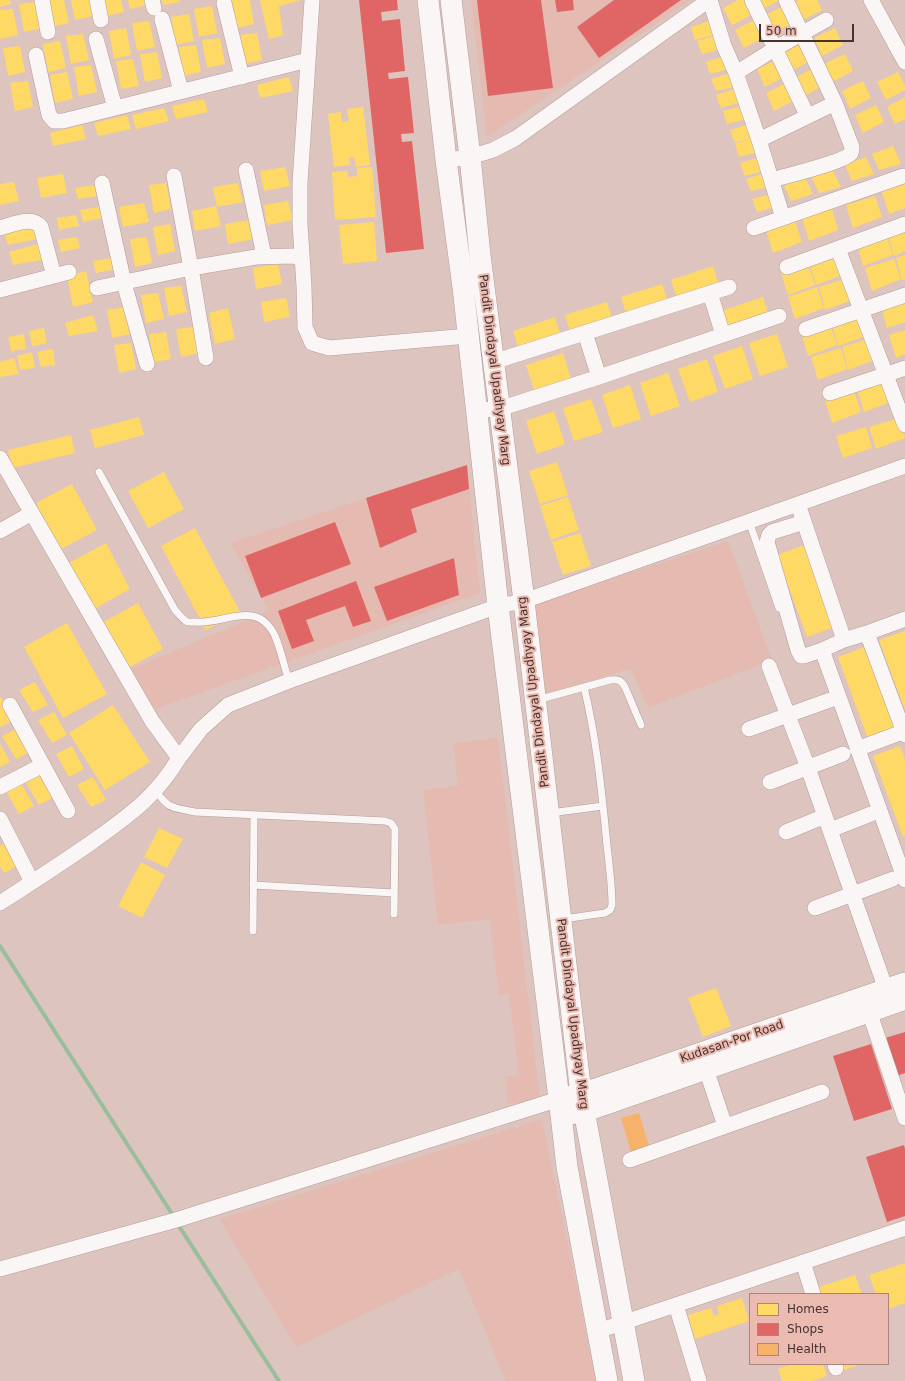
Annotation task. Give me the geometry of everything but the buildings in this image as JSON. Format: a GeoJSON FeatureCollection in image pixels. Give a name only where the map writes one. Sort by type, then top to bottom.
{"type":"FeatureCollection","features":[{"type":"Feature","properties":{"kind":"street"},"geometry":{"type":"LineString","coordinates":[[42,0],[48,32]]}},
{"type":"Feature","properties":{"kind":"street"},"geometry":{"type":"LineString","coordinates":[[96,0],[101,20]]}},
{"type":"Feature","properties":{"kind":"street"},"geometry":{"type":"LineString","coordinates":[[312,0],[300,183],[300,224],[305,327],[312,343],[329,348],[468,336]]}},
{"type":"Feature","properties":{"kind":"street","name":"Pandit Dindayal Upadhyay Marg"},"geometry":{"type":"LineString","coordinates":[[428,0],[446,160],[463,287],[498,606],[567,1167],[607,1381]]}},
{"type":"Feature","properties":{"kind":"street","name":"Pandit Dindayal Upadhyay Marg"},"geometry":{"type":"LineString","coordinates":[[451,0],[480,255],[524,601],[560,920],[583,1102],[634,1381]]}},
{"type":"Feature","properties":{"kind":"street"},"geometry":{"type":"LineString","coordinates":[[446,160],[470,157],[493,150],[516,138],[709,0],[724,46],[736,73],[759,140],[783,218]]}},
{"type":"Feature","properties":{"kind":"street"},"geometry":{"type":"LineString","coordinates":[[752,0],[808,115]]}},
{"type":"Feature","properties":{"kind":"street"},"geometry":{"type":"LineString","coordinates":[[772,180],[836,161],[851,153],[852,147],[835,103],[786,0]]}},
{"type":"Feature","properties":{"kind":"street"},"geometry":{"type":"LineString","coordinates":[[871,0],[905,62]]}},
{"type":"Feature","properties":{"kind":"street"},"geometry":{"type":"LineString","coordinates":[[224,3],[242,77]]}},
{"type":"Feature","properties":{"kind":"street"},"geometry":{"type":"LineString","coordinates":[[156,9],[181,92]]}},
{"type":"Feature","properties":{"kind":"street"},"geometry":{"type":"LineString","coordinates":[[736,73],[776,48],[826,20]]}},
{"type":"Feature","properties":{"kind":"street"},"geometry":{"type":"LineString","coordinates":[[96,39],[115,108]]}},
{"type":"Feature","properties":{"kind":"street"},"geometry":{"type":"LineString","coordinates":[[36,55],[49,115],[54,121],[63,121],[308,60]]}},
{"type":"Feature","properties":{"kind":"street"},"geometry":{"type":"LineString","coordinates":[[759,140],[835,103]]}},
{"type":"Feature","properties":{"kind":"street"},"geometry":{"type":"LineString","coordinates":[[246,170],[264,256]]}},
{"type":"Feature","properties":{"kind":"street"},"geometry":{"type":"LineString","coordinates":[[174,176],[206,358]]}},
{"type":"Feature","properties":{"kind":"street"},"geometry":{"type":"LineString","coordinates":[[754,228],[903,176]]}},
{"type":"Feature","properties":{"kind":"street"},"geometry":{"type":"LineString","coordinates":[[102,183],[124,282],[147,364]]}},
{"type":"Feature","properties":{"kind":"street"},"geometry":{"type":"LineString","coordinates":[[0,228],[24,222],[37,222],[41,227],[54,276]]}},
{"type":"Feature","properties":{"kind":"street"},"geometry":{"type":"LineString","coordinates":[[787,267],[905,224]]}},
{"type":"Feature","properties":{"kind":"street"},"geometry":{"type":"LineString","coordinates":[[838,248],[905,425]]}},
{"type":"Feature","properties":{"kind":"street"},"geometry":{"type":"LineString","coordinates":[[97,288],[191,268],[256,257],[293,256],[302,259]]}},
{"type":"Feature","properties":{"kind":"street"},"geometry":{"type":"LineString","coordinates":[[0,290],[69,272]]}},
{"type":"Feature","properties":{"kind":"street"},"geometry":{"type":"LineString","coordinates":[[493,362],[729,287]]}},
{"type":"Feature","properties":{"kind":"street"},"geometry":{"type":"LineString","coordinates":[[710,293],[723,335]]}},
{"type":"Feature","properties":{"kind":"street"},"geometry":{"type":"LineString","coordinates":[[806,329],[905,295]]}},
{"type":"Feature","properties":{"kind":"street"},"geometry":{"type":"LineString","coordinates":[[476,410],[499,409],[779,316]]}},
{"type":"Feature","properties":{"kind":"street"},"geometry":{"type":"LineString","coordinates":[[585,333],[599,377]]}},
{"type":"Feature","properties":{"kind":"street"},"geometry":{"type":"LineString","coordinates":[[830,393],[905,368]]}},
{"type":"Feature","properties":{"kind":"street"},"geometry":{"type":"LineString","coordinates":[[0,458],[152,722],[179,758]]}},
{"type":"Feature","properties":{"kind":"street"},"geometry":{"type":"LineString","coordinates":[[0,902],[58,866],[122,820],[156,790],[201,729],[228,705],[288,681],[498,606],[524,601],[905,466]]}},
{"type":"Feature","properties":{"kind":"street"},"geometry":{"type":"LineString","coordinates":[[798,504],[844,640]]}},
{"type":"Feature","properties":{"kind":"street"},"geometry":{"type":"LineString","coordinates":[[0,531],[32,513]]}},
{"type":"Feature","properties":{"kind":"street"},"geometry":{"type":"LineString","coordinates":[[804,522],[772,532],[768,535],[767,542],[801,656],[822,650],[844,640],[905,619]]}},
{"type":"Feature","properties":{"kind":"street"},"geometry":{"type":"LineString","coordinates":[[770,782],[850,751],[905,733],[867,633]]}},
{"type":"Feature","properties":{"kind":"street"},"geometry":{"type":"LineString","coordinates":[[815,908],[853,894],[899,880],[900,852],[850,751],[822,650]]}},
{"type":"Feature","properties":{"kind":"street"},"geometry":{"type":"LineString","coordinates":[[769,666],[808,768],[853,894],[897,994]]}},
{"type":"Feature","properties":{"kind":"street"},"geometry":{"type":"LineString","coordinates":[[749,729],[830,700]]}},
{"type":"Feature","properties":{"kind":"street"},"geometry":{"type":"LineString","coordinates":[[10,705],[68,811]]}},
{"type":"Feature","properties":{"kind":"street"},"geometry":{"type":"LineString","coordinates":[[0,787],[43,765]]}},
{"type":"Feature","properties":{"kind":"street"},"geometry":{"type":"LineString","coordinates":[[786,832],[871,814]]}},
{"type":"Feature","properties":{"kind":"street"},"geometry":{"type":"LineString","coordinates":[[0,819],[32,882]]}},
{"type":"Feature","properties":{"kind":"street","name":"Kudasan-Por Road"},"geometry":{"type":"LineString","coordinates":[[583,1102],[897,994]]}},
{"type":"Feature","properties":{"kind":"street","name":"Kudasan-Por Road"},"geometry":{"type":"LineString","coordinates":[[560,1107],[706,1069],[869,1011],[897,994]]}},
{"type":"Feature","properties":{"kind":"street"},"geometry":{"type":"LineString","coordinates":[[869,1011],[899,1081],[905,1118]]}},
{"type":"Feature","properties":{"kind":"street"},"geometry":{"type":"LineString","coordinates":[[706,1069],[725,1126]]}},
{"type":"Feature","properties":{"kind":"street"},"geometry":{"type":"LineString","coordinates":[[630,1160],[822,1092]]}},
{"type":"Feature","properties":{"kind":"street"},"geometry":{"type":"LineString","coordinates":[[0,1269],[176,1220],[560,1107]]}},
{"type":"Feature","properties":{"kind":"street"},"geometry":{"type":"LineString","coordinates":[[598,1331],[905,1228]]}},
{"type":"Feature","properties":{"kind":"street"},"geometry":{"type":"LineString","coordinates":[[804,1262],[813,1293]]}},
{"type":"Feature","properties":{"kind":"street"},"geometry":{"type":"LineString","coordinates":[[676,1305],[699,1381]]}},
{"type":"Feature","properties":{"kind":"lane"},"geometry":{"type":"LineString","coordinates":[[99,472],[175,610],[187,622],[203,623],[233,616],[248,615],[258,618],[266,624],[275,636],[288,681]]}},
{"type":"Feature","properties":{"kind":"lane"},"geometry":{"type":"LineString","coordinates":[[749,521],[787,633]]}},
{"type":"Feature","properties":{"kind":"lane"},"geometry":{"type":"LineString","coordinates":[[535,701],[617,679],[622,682],[642,725]]}},
{"type":"Feature","properties":{"kind":"lane"},"geometry":{"type":"LineString","coordinates":[[560,920],[605,913],[610,910],[612,905],[603,806],[591,720],[584,687]]}},
{"type":"Feature","properties":{"kind":"lane"},"geometry":{"type":"LineString","coordinates":[[156,790],[164,803],[169,806],[195,812],[385,821],[392,823],[395,829],[394,914]]}},
{"type":"Feature","properties":{"kind":"lane"},"geometry":{"type":"LineString","coordinates":[[548,813],[603,806]]}},
{"type":"Feature","properties":{"kind":"lane"},"geometry":{"type":"LineString","coordinates":[[253,931],[254,815]]}},
{"type":"Feature","properties":{"kind":"lane"},"geometry":{"type":"LineString","coordinates":[[254,885],[394,893]]}},
{"type":"Feature","properties":{"kind":"shaded area"},"geometry":{"type":"Polygon","coordinates":[[[471,0],[691,0],[487,137],[471,0]]]}},
{"type":"Feature","properties":{"kind":"shaded area"},"geometry":{"type":"Polygon","coordinates":[[[467,465],[480,593],[155,709],[131,669],[269,611],[230,543],[467,465]]]}},
{"type":"Feature","properties":{"kind":"shaded area"},"geometry":{"type":"Polygon","coordinates":[[[728,541],[772,660],[648,708],[631,668],[542,697],[534,604],[728,541]]]}},
{"type":"Feature","properties":{"kind":"shaded area"},"geometry":{"type":"Polygon","coordinates":[[[498,738],[540,1100],[508,1104],[505,1077],[519,1075],[509,994],[499,995],[490,919],[438,925],[423,790],[458,786],[453,743],[498,738]]]}},
{"type":"Feature","properties":{"kind":"shaded area"},"geometry":{"type":"Polygon","coordinates":[[[542,1119],[596,1381],[506,1381],[459,1269],[296,1347],[220,1219],[542,1119]]]}},
{"type":"Feature","properties":{"kind":"waterway"},"geometry":{"type":"LineString","coordinates":[[0,946],[174,1217]]}},
{"type":"Feature","properties":{"kind":"waterway"},"geometry":{"type":"LineString","coordinates":[[177,1223],[279,1381]]}}]}
